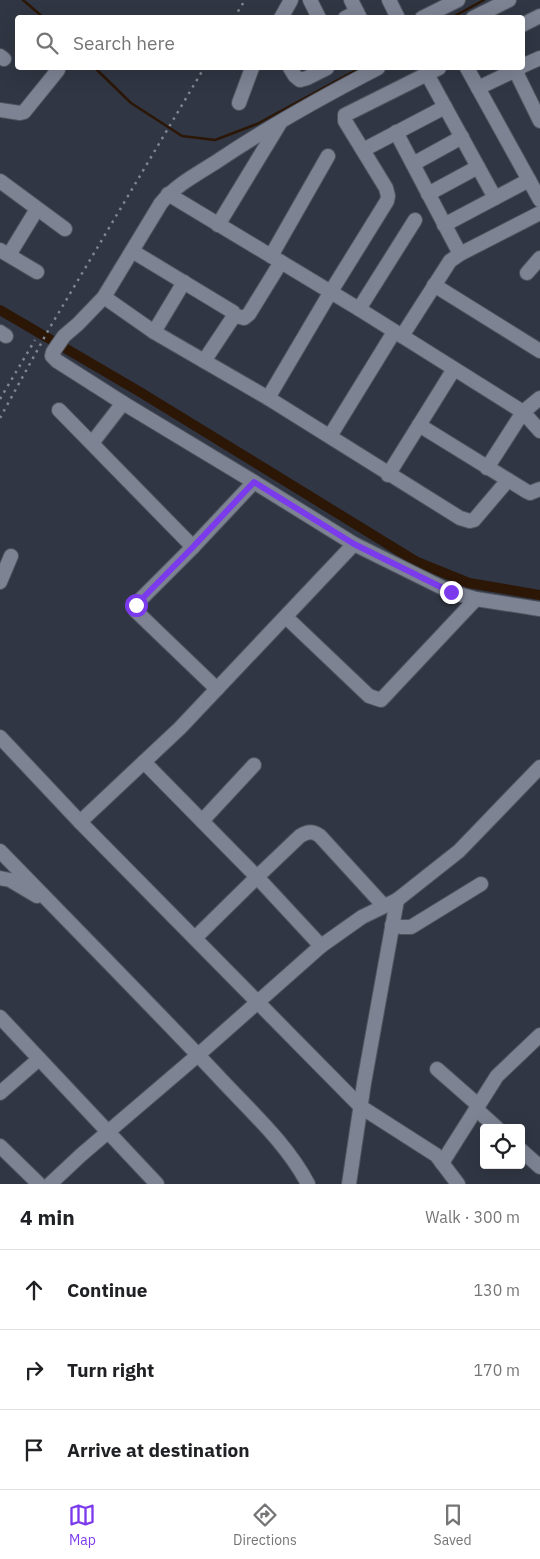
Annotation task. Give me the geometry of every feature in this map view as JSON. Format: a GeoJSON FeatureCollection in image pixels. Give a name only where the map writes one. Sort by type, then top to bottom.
{"type":"FeatureCollection","features":[{"type":"Feature","properties":{"kind":"street"},"geometry":{"type":"LineString","coordinates":[[283,15],[291,0]]}},
{"type":"Feature","properties":{"kind":"street"},"geometry":{"type":"LineString","coordinates":[[310,0],[318,15]]}},
{"type":"Feature","properties":{"kind":"street"},"geometry":{"type":"LineString","coordinates":[[389,0],[396,15]]}},
{"type":"Feature","properties":{"kind":"street"},"geometry":{"type":"LineString","coordinates":[[439,10],[458,0]]}},
{"type":"Feature","properties":{"kind":"street"},"geometry":{"type":"LineString","coordinates":[[479,15],[509,0]]}},
{"type":"Feature","properties":{"kind":"street"},"geometry":{"type":"LineString","coordinates":[[525,24],[540,16]]}},
{"type":"Feature","properties":{"kind":"street"},"geometry":{"type":"LineString","coordinates":[[525,65],[540,58]]}},
{"type":"Feature","properties":{"kind":"street"},"geometry":{"type":"LineString","coordinates":[[0,110],[24,112],[58,70]]}},
{"type":"Feature","properties":{"kind":"street"},"geometry":{"type":"LineString","coordinates":[[239,104],[251,70]]}},
{"type":"Feature","properties":{"kind":"street"},"geometry":{"type":"LineString","coordinates":[[291,70],[294,76],[300,80],[323,70]]}},
{"type":"Feature","properties":{"kind":"street"},"geometry":{"type":"LineString","coordinates":[[374,70],[240,146],[168,194],[104,297],[64,336],[52,356],[123,403],[354,544],[451,592],[476,599],[540,609]]}},
{"type":"Feature","properties":{"kind":"street"},"geometry":{"type":"LineString","coordinates":[[444,225],[495,198],[536,190],[469,70]]}},
{"type":"Feature","properties":{"kind":"street"},"geometry":{"type":"LineString","coordinates":[[478,88],[515,70]]}},
{"type":"Feature","properties":{"kind":"street"},"geometry":{"type":"LineString","coordinates":[[520,70],[540,121]]}},
{"type":"Feature","properties":{"kind":"street"},"geometry":{"type":"LineString","coordinates":[[268,398],[387,201],[386,188],[345,121],[345,116],[433,71],[445,107],[495,198]]}},
{"type":"Feature","properties":{"kind":"street"},"geometry":{"type":"LineString","coordinates":[[363,150],[445,107]]}},
{"type":"Feature","properties":{"kind":"street"},"geometry":{"type":"LineString","coordinates":[[218,225],[280,122]]}},
{"type":"Feature","properties":{"kind":"street"},"geometry":{"type":"LineString","coordinates":[[396,132],[460,254]]}},
{"type":"Feature","properties":{"kind":"street"},"geometry":{"type":"LineString","coordinates":[[413,164],[462,137]]}},
{"type":"Feature","properties":{"kind":"street"},"geometry":{"type":"LineString","coordinates":[[132,251],[230,309],[233,315],[241,318],[247,316],[328,156]]}},
{"type":"Feature","properties":{"kind":"street"},"geometry":{"type":"LineString","coordinates":[[428,194],[478,167]]}},
{"type":"Feature","properties":{"kind":"street"},"geometry":{"type":"LineString","coordinates":[[0,182],[64,229]]}},
{"type":"Feature","properties":{"kind":"street"},"geometry":{"type":"LineString","coordinates":[[168,194],[359,309],[523,412],[540,431]]}},
{"type":"Feature","properties":{"kind":"street"},"geometry":{"type":"LineString","coordinates":[[37,209],[5,252],[37,272]]}},
{"type":"Feature","properties":{"kind":"street"},"geometry":{"type":"LineString","coordinates":[[330,436],[445,267],[460,254],[540,213]]}},
{"type":"Feature","properties":{"kind":"street"},"geometry":{"type":"LineString","coordinates":[[359,309],[415,220]]}},
{"type":"Feature","properties":{"kind":"street"},"geometry":{"type":"LineString","coordinates":[[527,273],[540,258]]}},
{"type":"Feature","properties":{"kind":"street"},"geometry":{"type":"LineString","coordinates":[[154,332],[184,282]]}},
{"type":"Feature","properties":{"kind":"street"},"geometry":{"type":"LineString","coordinates":[[434,284],[540,351]]}},
{"type":"Feature","properties":{"kind":"street"},"geometry":{"type":"LineString","coordinates":[[104,297],[154,332],[268,398],[330,436],[388,475],[460,518],[470,521],[474,520],[508,480]]}},
{"type":"Feature","properties":{"kind":"street"},"geometry":{"type":"LineString","coordinates":[[204,361],[233,315]]}},
{"type":"Feature","properties":{"kind":"street"},"geometry":{"type":"LineString","coordinates":[[388,475],[454,369]]}},
{"type":"Feature","properties":{"kind":"street"},"geometry":{"type":"LineString","coordinates":[[487,468],[523,412],[540,398]]}},
{"type":"Feature","properties":{"kind":"street"},"geometry":{"type":"LineString","coordinates":[[92,443],[123,403]]}},
{"type":"Feature","properties":{"kind":"street"},"geometry":{"type":"LineString","coordinates":[[59,410],[193,547]]}},
{"type":"Feature","properties":{"kind":"street"},"geometry":{"type":"LineString","coordinates":[[419,425],[530,493],[540,488]]}},
{"type":"Feature","properties":{"kind":"street"},"geometry":{"type":"LineString","coordinates":[[217,689],[136,611],[136,605],[138,600],[193,547],[254,482]]}},
{"type":"Feature","properties":{"kind":"street"},"geometry":{"type":"LineString","coordinates":[[80,822],[180,728],[354,544]]}},
{"type":"Feature","properties":{"kind":"street"},"geometry":{"type":"LineString","coordinates":[[0,582],[11,556]]}},
{"type":"Feature","properties":{"kind":"street"},"geometry":{"type":"LineString","coordinates":[[286,618],[369,696],[381,700],[476,599]]}},
{"type":"Feature","properties":{"kind":"street"},"geometry":{"type":"LineString","coordinates":[[0,737],[80,822],[257,1003],[361,1106],[436,1155],[458,1184]]}},
{"type":"Feature","properties":{"kind":"street"},"geometry":{"type":"LineString","coordinates":[[144,762],[257,877],[320,946]]}},
{"type":"Feature","properties":{"kind":"street"},"geometry":{"type":"LineString","coordinates":[[202,821],[254,765]]}},
{"type":"Feature","properties":{"kind":"street"},"geometry":{"type":"LineString","coordinates":[[50,1184],[320,946],[362,917],[397,900],[472,839],[540,768]]}},
{"type":"Feature","properties":{"kind":"street"},"geometry":{"type":"LineString","coordinates":[[195,938],[300,836],[307,832],[314,832],[320,836],[384,906]]}},
{"type":"Feature","properties":{"kind":"street"},"geometry":{"type":"LineString","coordinates":[[0,851],[198,1055],[280,1143],[299,1166],[308,1184]]}},
{"type":"Feature","properties":{"kind":"street"},"geometry":{"type":"LineString","coordinates":[[0,878],[10,880],[51,904]]}},
{"type":"Feature","properties":{"kind":"street"},"geometry":{"type":"LineString","coordinates":[[392,925],[411,927],[481,884]]}},
{"type":"Feature","properties":{"kind":"street"},"geometry":{"type":"LineString","coordinates":[[349,1184],[397,900]]}},
{"type":"Feature","properties":{"kind":"street"},"geometry":{"type":"LineString","coordinates":[[0,1017],[158,1184]]}},
{"type":"Feature","properties":{"kind":"street"},"geometry":{"type":"LineString","coordinates":[[442,1163],[497,1076],[538,1042]]}},
{"type":"Feature","properties":{"kind":"street"},"geometry":{"type":"LineString","coordinates":[[0,1093],[39,1058]]}},
{"type":"Feature","properties":{"kind":"street"},"geometry":{"type":"LineString","coordinates":[[437,1069],[493,1124]]}},
{"type":"Feature","properties":{"kind":"street"},"geometry":{"type":"LineString","coordinates":[[0,1146],[39,1184]]}},
{"type":"Feature","properties":{"kind":"street"},"geometry":{"type":"LineString","coordinates":[[525,1154],[540,1167]]}},
{"type":"Feature","properties":{"kind":"waterway"},"geometry":{"type":"LineString","coordinates":[[23,0],[40,15]]}},
{"type":"Feature","properties":{"kind":"waterway"},"geometry":{"type":"LineString","coordinates":[[456,15],[484,0]]}},
{"type":"Feature","properties":{"kind":"waterway"},"geometry":{"type":"LineString","coordinates":[[97,70],[131,103],[182,136],[215,140],[257,124],[356,70]]}},
{"type":"Feature","properties":{"kind":"waterway"},"geometry":{"type":"LineString","coordinates":[[0,310],[140,392],[417,562],[469,583],[540,595]]}},
{"type":"Feature","properties":{"kind":"railway"},"geometry":{"type":"LineString","coordinates":[[236,15],[245,0]]}},
{"type":"Feature","properties":{"kind":"railway"},"geometry":{"type":"LineString","coordinates":[[0,418],[49,329],[203,70]]}},
{"type":"Feature","properties":{"kind":"railway"},"geometry":{"type":"LineString","coordinates":[[0,399],[35,340]]}},
{"type":"Feature","properties":{"kind":"route"},"geometry":{"type":"LineString","coordinates":[[136,605],[138,600],[193,547],[254,482],[354,544],[451,592]]}}]}
